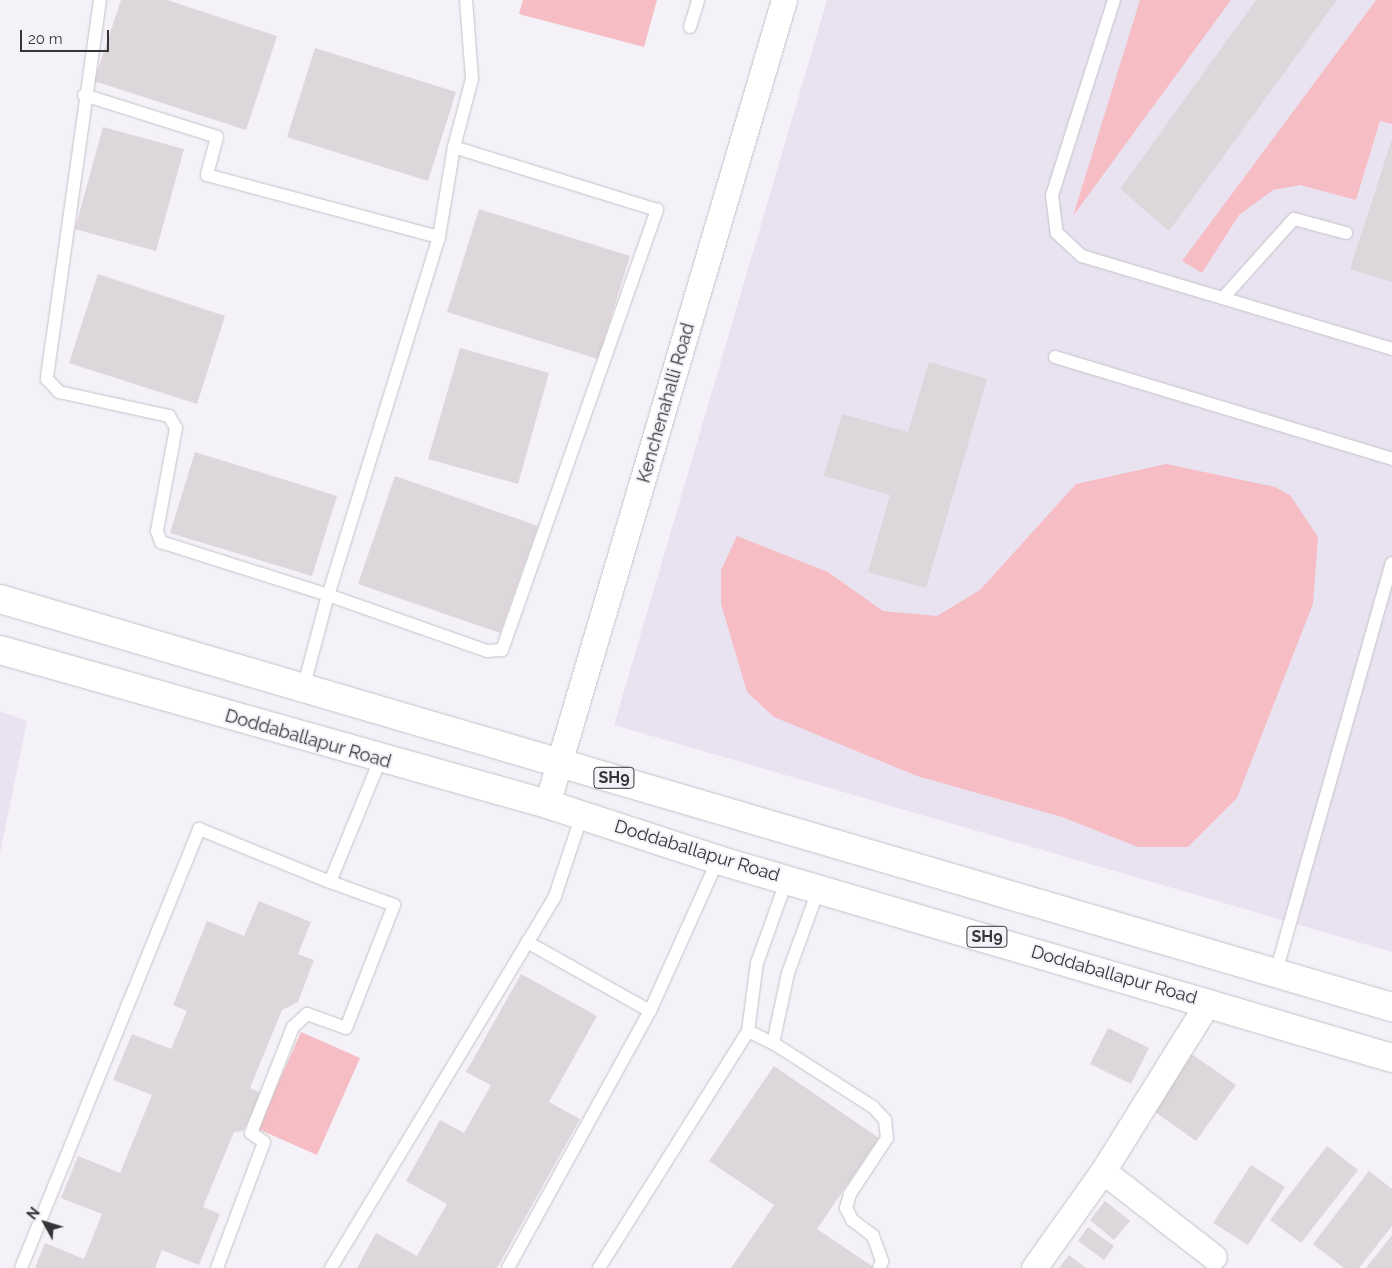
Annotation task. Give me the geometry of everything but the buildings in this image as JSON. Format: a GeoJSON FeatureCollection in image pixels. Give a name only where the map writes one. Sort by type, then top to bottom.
{"type":"FeatureCollection","features":[{"type":"Feature","properties":{"kind":"main road","name":"SH9"},"geometry":{"type":"LineString","coordinates":[[0,599],[1392,1007]]}},
{"type":"Feature","properties":{"kind":"main road","name":"Doddaballapur Road"},"geometry":{"type":"LineString","coordinates":[[0,650],[380,760],[547,804],[718,860],[820,888],[1392,1058]]}},
{"type":"Feature","properties":{"kind":"street","name":"Kenchenahalli Road"},"geometry":{"type":"LineString","coordinates":[[547,804],[561,763],[784,0]]}},
{"type":"Feature","properties":{"kind":"street"},"geometry":{"type":"LineString","coordinates":[[1034,1268],[1103,1171],[1208,1002]]}},
{"type":"Feature","properties":{"kind":"street"},"geometry":{"type":"LineString","coordinates":[[1103,1171],[1214,1257]]}},
{"type":"Feature","properties":{"kind":"lane"},"geometry":{"type":"LineString","coordinates":[[100,0],[84,95],[47,379],[59,392],[169,416],[176,428],[157,530],[161,542],[328,595],[487,651],[502,650],[657,210],[454,147]]}},
{"type":"Feature","properties":{"kind":"lane"},"geometry":{"type":"LineString","coordinates":[[303,689],[328,595],[439,237],[454,147],[472,79],[466,0]]}},
{"type":"Feature","properties":{"kind":"lane"},"geometry":{"type":"LineString","coordinates":[[690,27],[698,0]]}},
{"type":"Feature","properties":{"kind":"lane"},"geometry":{"type":"LineString","coordinates":[[1114,0],[1052,195],[1057,233],[1082,256],[1392,349]]}},
{"type":"Feature","properties":{"kind":"lane"},"geometry":{"type":"LineString","coordinates":[[84,95],[217,137],[207,175],[439,237]]}},
{"type":"Feature","properties":{"kind":"lane"},"geometry":{"type":"LineString","coordinates":[[1223,298],[1294,219],[1346,233]]}},
{"type":"Feature","properties":{"kind":"lane"},"geometry":{"type":"LineString","coordinates":[[1055,357],[1392,459]]}},
{"type":"Feature","properties":{"kind":"lane"},"geometry":{"type":"LineString","coordinates":[[1276,972],[1392,563]]}},
{"type":"Feature","properties":{"kind":"lane"},"geometry":{"type":"LineString","coordinates":[[330,882],[380,760]]}},
{"type":"Feature","properties":{"kind":"lane"},"geometry":{"type":"LineString","coordinates":[[331,1268],[556,896],[582,816]]}},
{"type":"Feature","properties":{"kind":"lane"},"geometry":{"type":"LineString","coordinates":[[21,1268],[199,829],[330,882],[394,905],[346,1028],[307,1014],[293,1028],[251,1133],[264,1142],[218,1268]]}},
{"type":"Feature","properties":{"kind":"lane"},"geometry":{"type":"LineString","coordinates":[[508,1268],[650,1011],[718,860]]}},
{"type":"Feature","properties":{"kind":"lane"},"geometry":{"type":"LineString","coordinates":[[599,1268],[748,1031],[757,963],[788,879]]}},
{"type":"Feature","properties":{"kind":"lane"},"geometry":{"type":"LineString","coordinates":[[773,1043],[788,972],[820,888]]}},
{"type":"Feature","properties":{"kind":"lane"},"geometry":{"type":"LineString","coordinates":[[527,942],[650,1011]]}},
{"type":"Feature","properties":{"kind":"lane"},"geometry":{"type":"LineString","coordinates":[[748,1031],[773,1043],[872,1107],[885,1120],[887,1138],[850,1194],[846,1208],[852,1220],[873,1236],[882,1261],[879,1268]]}},
{"type":"Feature","properties":{"kind":"shaded area"},"geometry":{"type":"Polygon","coordinates":[[[523,0],[657,0],[644,47],[519,14],[523,0]]]}},
{"type":"Feature","properties":{"kind":"shaded area"},"geometry":{"type":"Polygon","coordinates":[[[827,0],[1392,0],[1392,952],[614,725],[827,0]]]}},
{"type":"Feature","properties":{"kind":"shaded area"},"geometry":{"type":"Polygon","coordinates":[[[1140,0],[1231,0],[1073,216],[1140,0]]]}},
{"type":"Feature","properties":{"kind":"shaded area"},"geometry":{"type":"Polygon","coordinates":[[[1376,0],[1392,0],[1392,124],[1380,121],[1356,200],[1300,185],[1273,190],[1239,215],[1202,273],[1182,261],[1376,0]]]}},
{"type":"Feature","properties":{"kind":"shaded area"},"geometry":{"type":"Polygon","coordinates":[[[1166,464],[1275,487],[1290,495],[1318,537],[1313,604],[1237,798],[1188,847],[1138,847],[1062,817],[917,776],[774,717],[747,692],[721,604],[721,570],[737,536],[828,572],[883,611],[937,616],[980,590],[1076,484],[1166,464]]]}},
{"type":"Feature","properties":{"kind":"shaded area"},"geometry":{"type":"Polygon","coordinates":[[[0,711],[27,721],[0,854],[0,711]]]}},
{"type":"Feature","properties":{"kind":"shaded area"},"geometry":{"type":"Polygon","coordinates":[[[301,1032],[360,1058],[317,1155],[258,1129],[301,1032]]]}}]}
